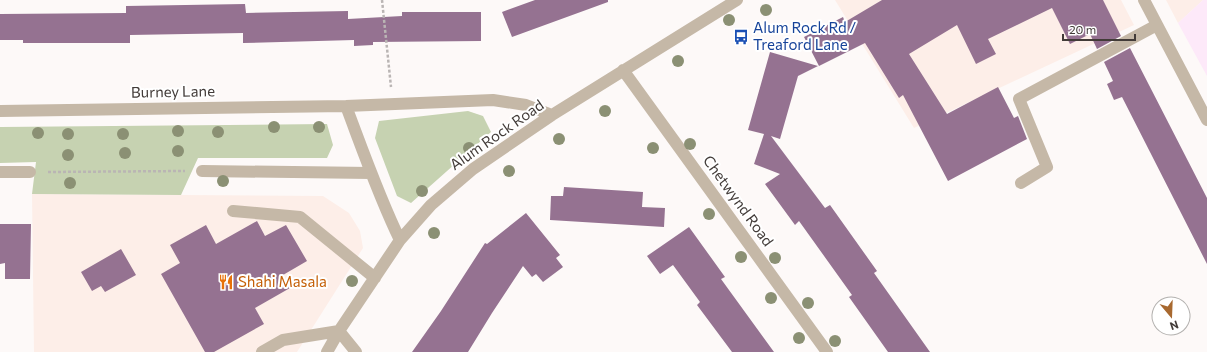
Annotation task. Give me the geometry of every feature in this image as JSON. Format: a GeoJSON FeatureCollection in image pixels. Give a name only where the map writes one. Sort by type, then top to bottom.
{"type":"FeatureCollection","features":[{"type":"Feature","properties":{"kind":"street","name":"Alum Rock Road"},"geometry":{"type":"LineString","coordinates":[[327,352],[339,331],[400,240],[431,205],[473,169],[552,115],[737,0]]}},
{"type":"Feature","properties":{"kind":"street"},"geometry":{"type":"LineString","coordinates":[[1144,0],[1207,118]]}},
{"type":"Feature","properties":{"kind":"street"},"geometry":{"type":"LineString","coordinates":[[1021,183],[1047,167],[1019,99],[1157,25]]}},
{"type":"Feature","properties":{"kind":"street","name":"Chetwynd Road"},"geometry":{"type":"LineString","coordinates":[[623,70],[827,352]]}},
{"type":"Feature","properties":{"kind":"street","name":"Burney Lane"},"geometry":{"type":"LineString","coordinates":[[0,111],[346,106],[493,100],[526,105],[552,115]]}},
{"type":"Feature","properties":{"kind":"street"},"geometry":{"type":"LineString","coordinates":[[346,106],[370,173],[400,240]]}},
{"type":"Feature","properties":{"kind":"street"},"geometry":{"type":"LineString","coordinates":[[202,171],[370,173]]}},
{"type":"Feature","properties":{"kind":"street"},"geometry":{"type":"LineString","coordinates":[[0,172],[30,172]]}},
{"type":"Feature","properties":{"kind":"street"},"geometry":{"type":"LineString","coordinates":[[233,211],[300,217],[375,278]]}},
{"type":"Feature","properties":{"kind":"street"},"geometry":{"type":"LineString","coordinates":[[262,352],[283,340],[339,331],[356,352]]}},
{"type":"Feature","properties":{"kind":"path"},"geometry":{"type":"LineString","coordinates":[[382,0],[390,68],[392,103]]}},
{"type":"Feature","properties":{"kind":"path"},"geometry":{"type":"LineString","coordinates":[[30,172],[202,171]]}},
{"type":"Feature","properties":{"kind":"shaded area"},"geometry":{"type":"Polygon","coordinates":[[[835,0],[1121,0],[1134,25],[914,128],[835,0]]]}},
{"type":"Feature","properties":{"kind":"shaded area"},"geometry":{"type":"Polygon","coordinates":[[[1166,0],[1203,0],[1178,23],[1166,0]]]}},
{"type":"Feature","properties":{"kind":"shaded area"},"geometry":{"type":"Polygon","coordinates":[[[1203,0],[1207,0],[1207,76],[1178,23],[1203,0]]]}},
{"type":"Feature","properties":{"kind":"shaded area"},"geometry":{"type":"Polygon","coordinates":[[[32,194],[323,196],[349,213],[360,231],[363,248],[297,352],[34,352],[32,194]]]}},
{"type":"Feature","properties":{"kind":"green space"},"geometry":{"type":"Polygon","coordinates":[[[468,111],[483,116],[491,132],[411,203],[397,196],[375,138],[379,121],[468,111]]]}},
{"type":"Feature","properties":{"kind":"green space"},"geometry":{"type":"Polygon","coordinates":[[[327,124],[333,145],[327,158],[198,158],[181,195],[32,194],[36,162],[0,163],[0,127],[327,124]]]}},
{"type":"Feature","properties":{"kind":"building"},"geometry":{"type":"Polygon","coordinates":[[[535,0],[608,0],[608,2],[512,37],[502,12],[535,0]]]}},
{"type":"Feature","properties":{"kind":"building"},"geometry":{"type":"Polygon","coordinates":[[[882,0],[1103,0],[1121,36],[1097,49],[1090,34],[1070,44],[1052,8],[988,39],[996,54],[976,64],[957,25],[909,54],[947,114],[998,87],[1014,118],[1018,116],[1027,139],[948,181],[903,95],[899,98],[865,43],[819,66],[804,37],[843,17],[845,22],[882,0]]]}},
{"type":"Feature","properties":{"kind":"building"},"geometry":{"type":"Polygon","coordinates":[[[245,4],[246,13],[348,11],[348,19],[402,16],[402,12],[481,12],[481,41],[373,42],[373,45],[354,46],[354,40],[243,43],[243,33],[130,35],[130,43],[23,43],[23,40],[0,40],[0,14],[126,13],[126,6],[245,4]]]}},
{"type":"Feature","properties":{"kind":"building"},"geometry":{"type":"Polygon","coordinates":[[[1130,48],[1207,198],[1207,264],[1122,97],[1114,100],[1107,84],[1113,81],[1104,62],[1130,48]]]}},
{"type":"Feature","properties":{"kind":"building"},"geometry":{"type":"Polygon","coordinates":[[[770,52],[818,66],[798,76],[780,139],[771,136],[825,208],[830,205],[877,271],[874,273],[930,352],[888,352],[849,297],[852,295],[799,221],[795,225],[765,184],[780,174],[754,164],[764,134],[748,130],[770,52]]]}},
{"type":"Feature","properties":{"kind":"building"},"geometry":{"type":"Polygon","coordinates":[[[564,187],[643,192],[642,207],[665,208],[664,227],[550,220],[551,196],[563,196],[564,187]]]}},
{"type":"Feature","properties":{"kind":"building"},"geometry":{"type":"Polygon","coordinates":[[[526,213],[560,255],[556,258],[563,267],[543,282],[536,274],[532,277],[523,266],[468,352],[412,352],[441,311],[485,243],[487,244],[526,213]]]}},
{"type":"Feature","properties":{"kind":"building","name":"Shahi Masala"},"geometry":{"type":"Polygon","coordinates":[[[257,221],[265,236],[286,225],[307,261],[283,275],[290,288],[255,308],[264,324],[214,352],[205,352],[161,274],[180,263],[170,245],[206,225],[216,244],[257,221]]]}},
{"type":"Feature","properties":{"kind":"building"},"geometry":{"type":"Polygon","coordinates":[[[0,224],[31,224],[30,279],[5,279],[5,263],[0,264],[0,224]]]}},
{"type":"Feature","properties":{"kind":"building"},"geometry":{"type":"Polygon","coordinates":[[[689,227],[725,277],[721,279],[774,352],[732,352],[697,305],[700,302],[673,265],[660,274],[647,256],[689,227]]]}},
{"type":"Feature","properties":{"kind":"building"},"geometry":{"type":"Polygon","coordinates":[[[121,249],[136,275],[105,292],[101,286],[92,291],[81,272],[121,249]]]}},
{"type":"Feature","properties":{"kind":"place","name":"Alum Rock Rd / Treaford Lane"},"geometry":{"type":"Point","coordinates":[741,37]}},
{"type":"Feature","properties":{"kind":"place","name":"Shahi Masala"},"geometry":{"type":"Point","coordinates":[226,282]}}]}
